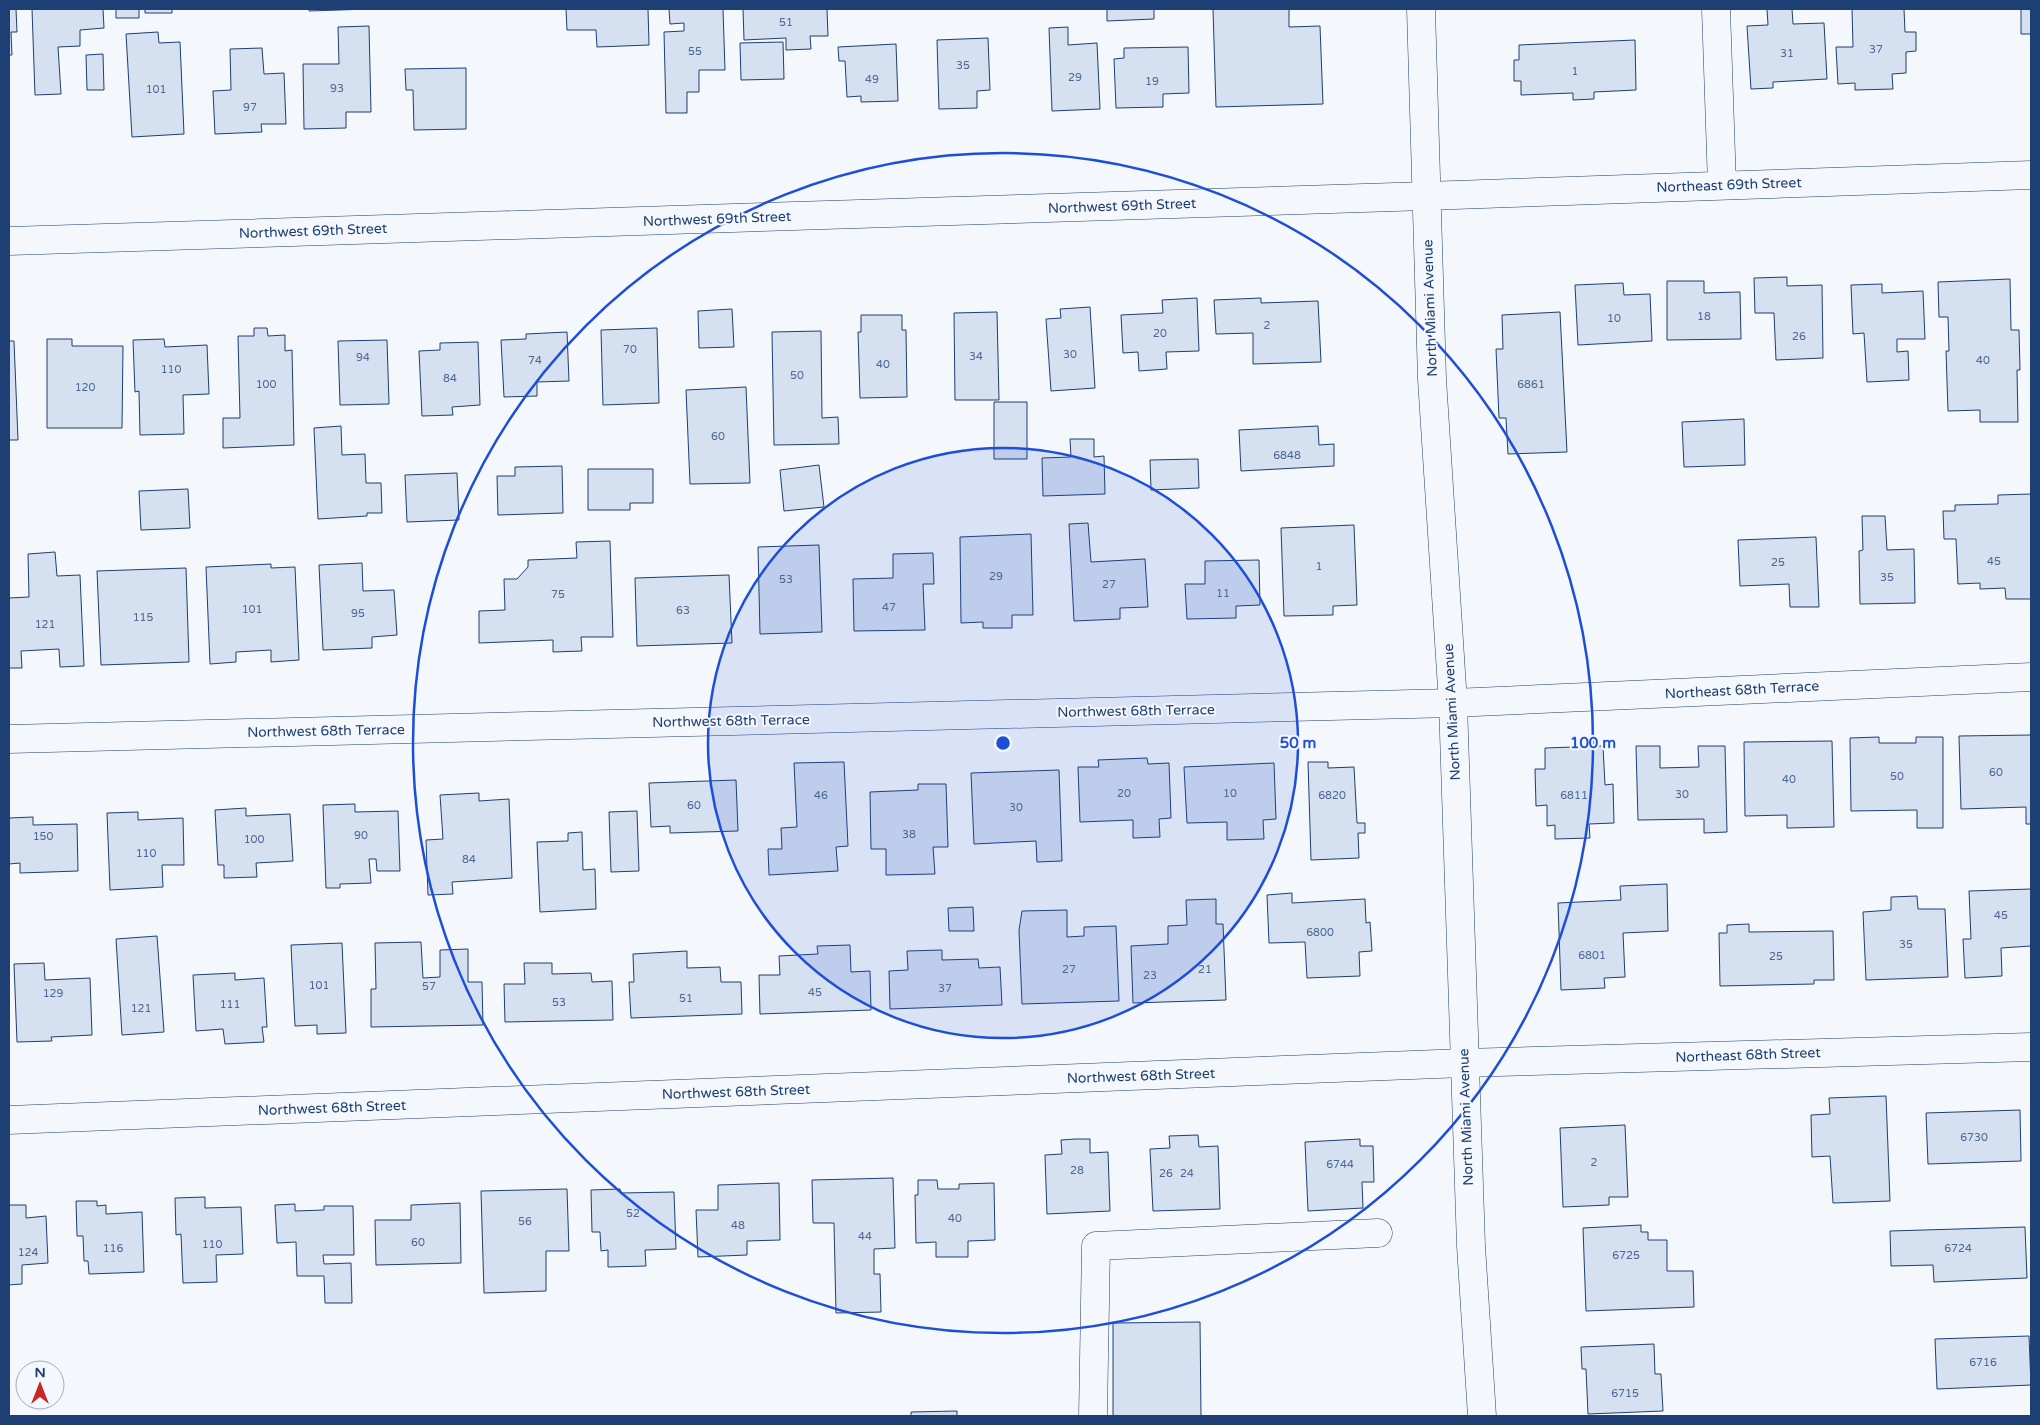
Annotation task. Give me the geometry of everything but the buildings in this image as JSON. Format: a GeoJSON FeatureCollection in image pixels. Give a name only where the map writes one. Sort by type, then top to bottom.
{"type":"FeatureCollection","features":[{"type":"Feature","properties":{"kind":"street","name":"North Miami Avenue"},"geometry":{"type":"LineString","coordinates":[[1421,9],[1432,379],[1453,703],[1471,1246],[1482,1416]]}},
{"type":"Feature","properties":{"kind":"street"},"geometry":{"type":"LineString","coordinates":[[1716,9],[1722,185]]}},
{"type":"Feature","properties":{"kind":"street","name":"Northeast 69th Street"},"geometry":{"type":"LineString","coordinates":[[1426,196],[2031,175]]}},
{"type":"Feature","properties":{"kind":"street","name":"Northwest 69th Street"},"geometry":{"type":"LineString","coordinates":[[9,241],[1426,196]]}},
{"type":"Feature","properties":{"kind":"street","name":"Northeast 68th Terrace"},"geometry":{"type":"LineString","coordinates":[[1453,703],[2031,677]]}},
{"type":"Feature","properties":{"kind":"street","name":"Northwest 68th Terrace"},"geometry":{"type":"LineString","coordinates":[[9,739],[1453,703]]}},
{"type":"Feature","properties":{"kind":"street","name":"Northeast 68th Street"},"geometry":{"type":"LineString","coordinates":[[1464,1063],[2031,1047]]}},
{"type":"Feature","properties":{"kind":"street","name":"Northwest 68th Street"},"geometry":{"type":"LineString","coordinates":[[9,1120],[1464,1063]]}},
{"type":"Feature","properties":{"kind":"street"},"geometry":{"type":"LineString","coordinates":[[1093,1416],[1096,1246],[1378,1233]]}}]}
